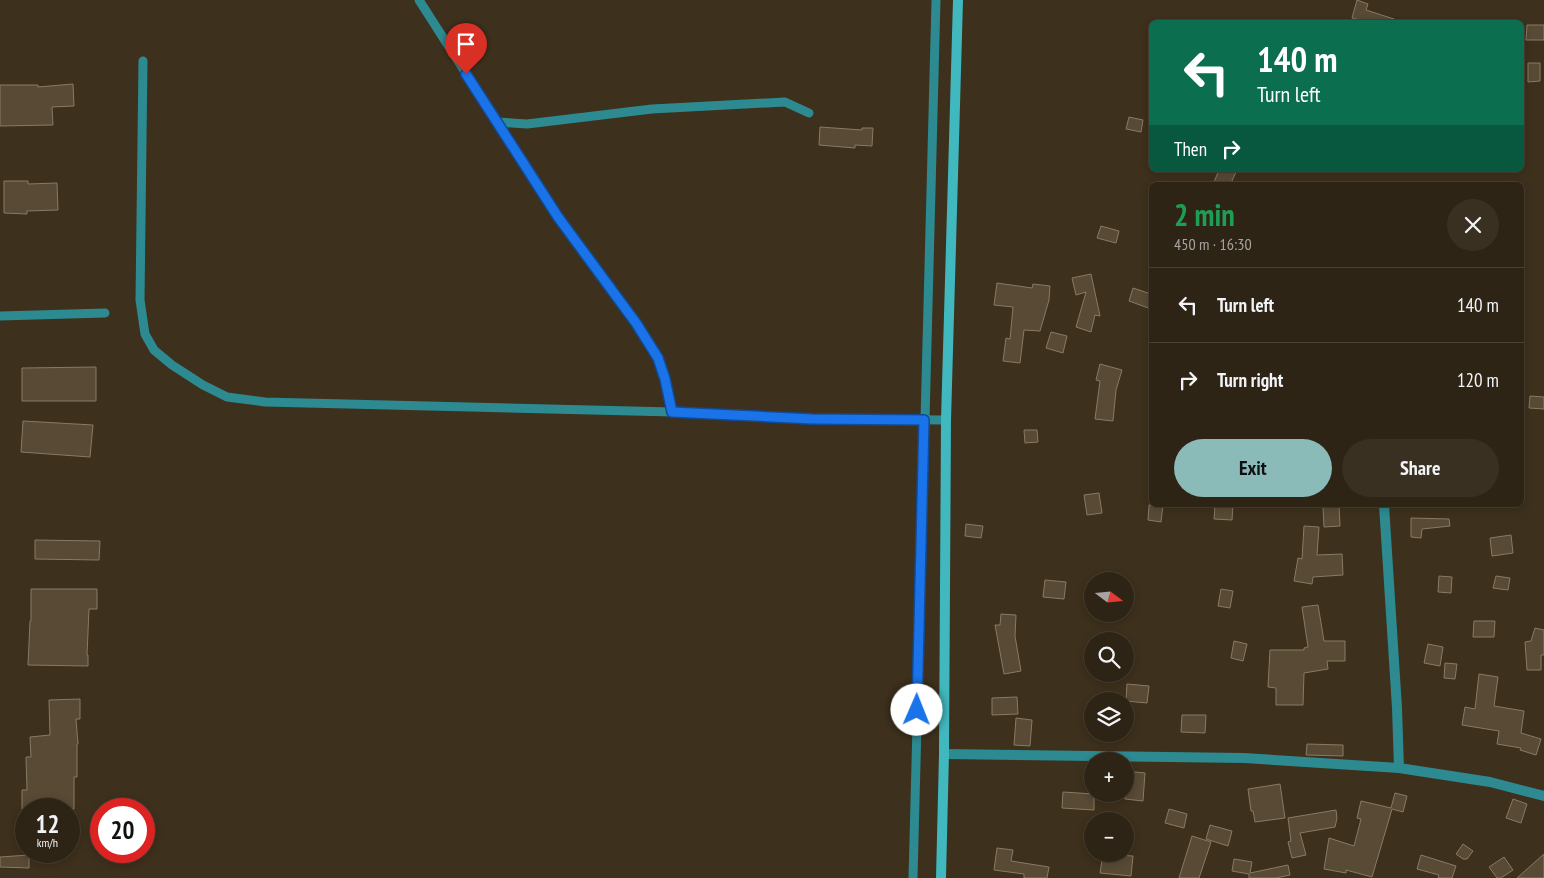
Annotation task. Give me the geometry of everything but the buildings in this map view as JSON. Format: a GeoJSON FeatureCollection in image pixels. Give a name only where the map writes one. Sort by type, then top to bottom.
{"type":"FeatureCollection","features":[{"type":"Feature","properties":{"kind":"street"},"geometry":{"type":"LineString","coordinates":[[941,878],[944,754],[946,420],[958,0]]}},
{"type":"Feature","properties":{"kind":"street"},"geometry":{"type":"LineString","coordinates":[[1384,507],[1399,768]]}},
{"type":"Feature","properties":{"kind":"street"},"geometry":{"type":"LineString","coordinates":[[944,754],[1244,758],[1399,768],[1490,782],[1544,796]]}},
{"type":"Feature","properties":{"kind":"lane"},"geometry":{"type":"LineString","coordinates":[[418,0],[558,217],[636,323],[658,358],[665,379],[672,412]]}},
{"type":"Feature","properties":{"kind":"lane"},"geometry":{"type":"LineString","coordinates":[[913,878],[936,0]]}},
{"type":"Feature","properties":{"kind":"lane"},"geometry":{"type":"LineString","coordinates":[[143,61],[140,300],[145,334],[154,350],[172,366],[202,385],[227,397],[265,402],[672,412],[812,419],[946,420]]}},
{"type":"Feature","properties":{"kind":"lane"},"geometry":{"type":"LineString","coordinates":[[497,122],[527,124],[652,109],[785,102],[809,113]]}},
{"type":"Feature","properties":{"kind":"lane"},"geometry":{"type":"LineString","coordinates":[[0,316],[105,313]]}},
{"type":"Feature","properties":{"kind":"route"},"geometry":{"type":"LineString","coordinates":[[466,74],[558,217],[636,323],[658,358],[665,379],[672,412],[812,419],[924,420],[917,710]]}}]}
